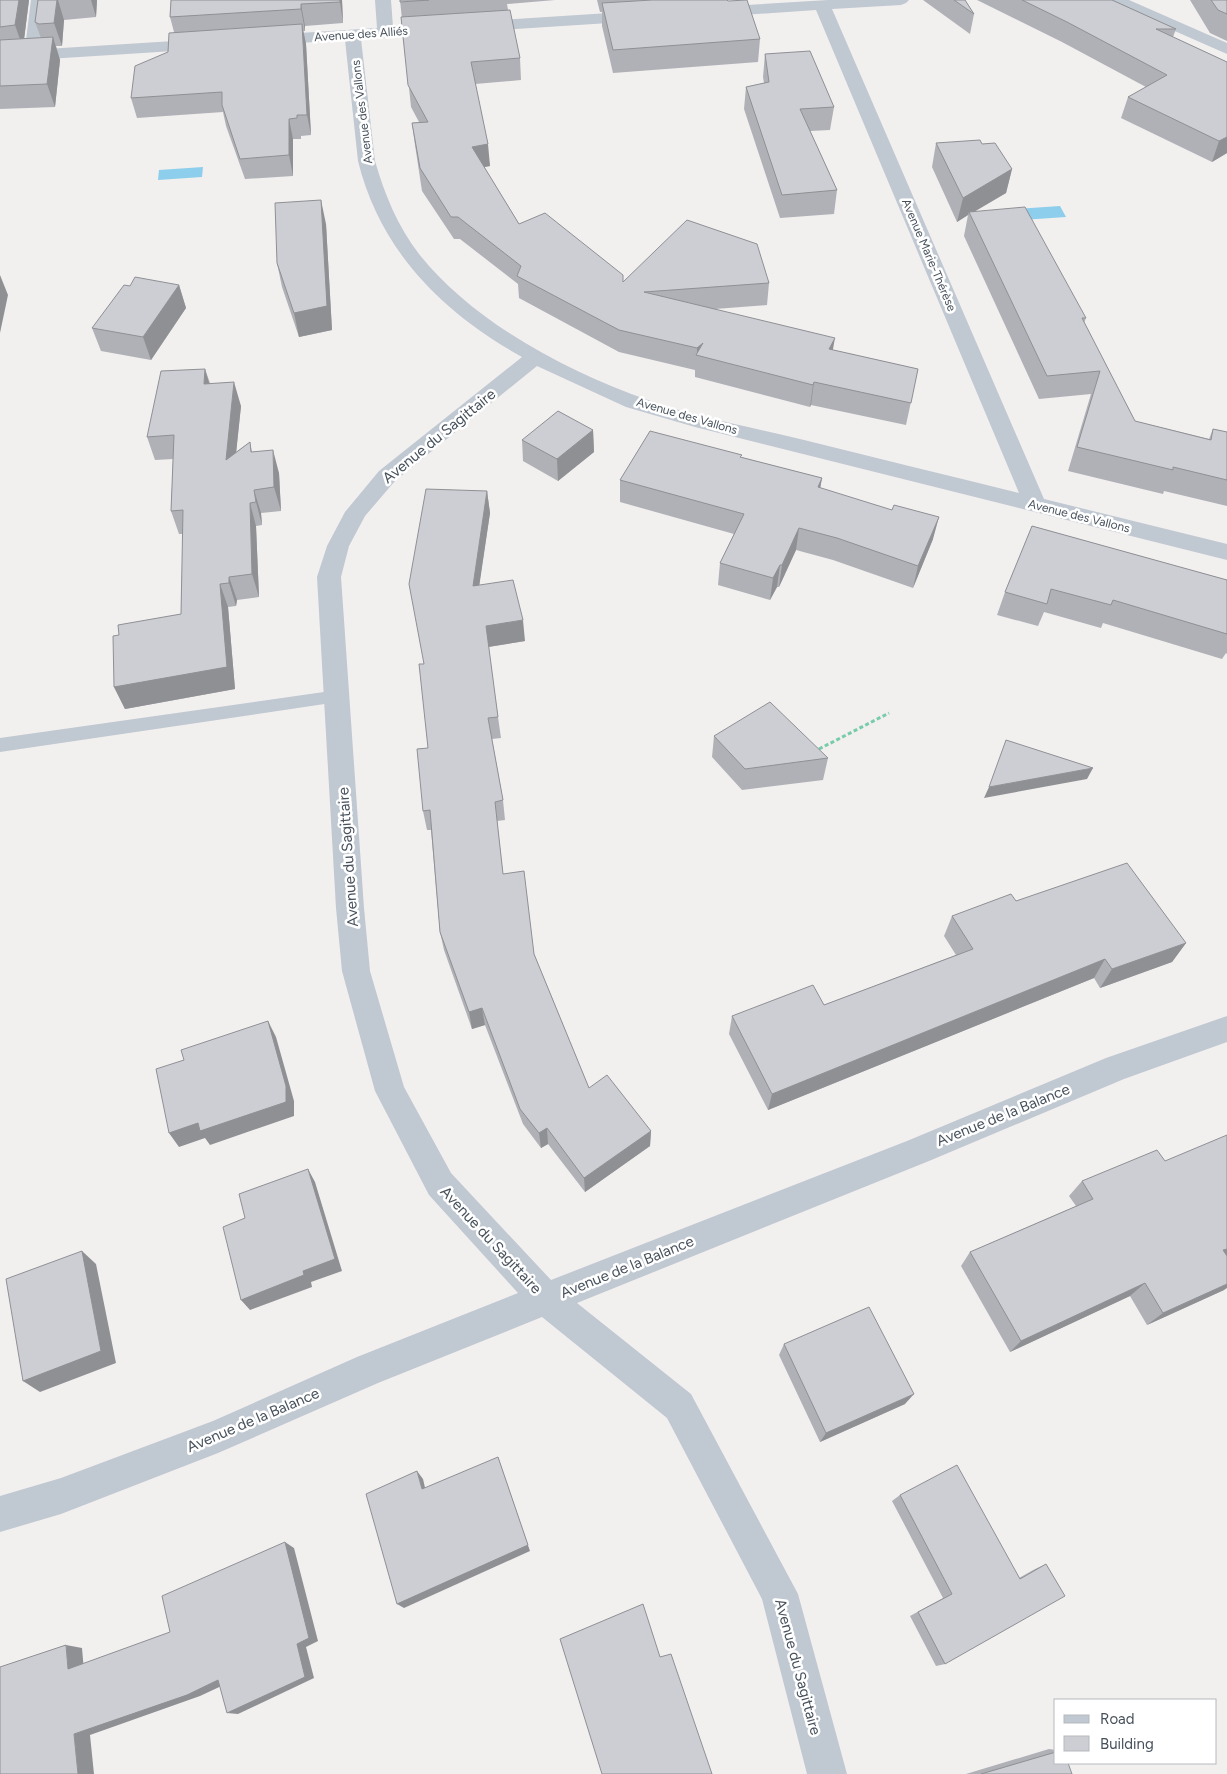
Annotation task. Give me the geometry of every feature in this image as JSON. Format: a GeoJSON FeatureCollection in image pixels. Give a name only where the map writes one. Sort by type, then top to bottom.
{"type":"FeatureCollection","features":[{"type":"Feature","properties":{"kind":"street"},"geometry":{"type":"LineString","coordinates":[[39,0],[33,48],[42,54]]}},
{"type":"Feature","properties":{"kind":"street"},"geometry":{"type":"LineString","coordinates":[[382,0],[385,33]]}},
{"type":"Feature","properties":{"kind":"street"},"geometry":{"type":"LineString","coordinates":[[698,12],[901,0]]}},
{"type":"Feature","properties":{"kind":"street"},"geometry":{"type":"LineString","coordinates":[[1116,0],[1227,49]]}},
{"type":"Feature","properties":{"kind":"street","name":"Avenue Marie-Thérèse"},"geometry":{"type":"LineString","coordinates":[[822,5],[1036,506]]}},
{"type":"Feature","properties":{"kind":"street","name":"Avenue des Alliés"},"geometry":{"type":"LineString","coordinates":[[253,41],[660,15]]}},
{"type":"Feature","properties":{"kind":"street","name":"Avenue des Vallons"},"geometry":{"type":"LineString","coordinates":[[352,35],[357,62],[362,130],[371,178],[388,221],[414,263],[449,298],[496,334],[536,356],[634,402],[677,415],[1036,506],[1227,552]]}},
{"type":"Feature","properties":{"kind":"street"},"geometry":{"type":"LineString","coordinates":[[0,57],[224,43]]}},
{"type":"Feature","properties":{"kind":"street","name":"Avenue du Sagittaire"},"geometry":{"type":"LineString","coordinates":[[536,356],[387,476],[356,512],[338,546],[329,577],[350,908],[356,971],[390,1091],[440,1184],[546,1299],[679,1406],[779,1594],[826,1774]]}},
{"type":"Feature","properties":{"kind":"street","name":"Avenue de la Balance"},"geometry":{"type":"LineString","coordinates":[[0,1514],[60,1496],[218,1436],[370,1369],[918,1151],[1117,1068],[1227,1029]]}},
{"type":"Feature","properties":{"kind":"lane"},"geometry":{"type":"LineString","coordinates":[[0,745],[338,696]]}},
{"type":"Feature","properties":{"kind":"path"},"geometry":{"type":"LineString","coordinates":[[819,749],[889,713]]}},
{"type":"Feature","properties":{"kind":"water"},"geometry":{"type":"Polygon","coordinates":[[[203,167],[202,177],[158,180],[159,170],[203,167]]]}},
{"type":"Feature","properties":{"kind":"water"},"geometry":{"type":"Polygon","coordinates":[[[1060,206],[1066,217],[1022,220],[1016,209],[1060,206]]]}},
{"type":"Feature","properties":{"kind":"building"},"geometry":{"type":"Polygon","coordinates":[[[0,0],[19,0],[15,25],[0,27],[0,0]]]}},
{"type":"Feature","properties":{"kind":"building"},"geometry":{"type":"Polygon","coordinates":[[[38,0],[57,0],[54,23],[39,24],[35,22],[38,0]]]}},
{"type":"Feature","properties":{"kind":"building"},"geometry":{"type":"Polygon","coordinates":[[[171,0],[340,0],[340,2],[301,4],[301,9],[170,17],[171,0]]]}},
{"type":"Feature","properties":{"kind":"building"},"geometry":{"type":"Polygon","coordinates":[[[400,0],[429,0],[400,2],[400,0]]]}},
{"type":"Feature","properties":{"kind":"building"},"geometry":{"type":"Polygon","coordinates":[[[652,0],[747,0],[760,39],[613,50],[602,3],[652,0]]]}},
{"type":"Feature","properties":{"kind":"building"},"geometry":{"type":"Polygon","coordinates":[[[954,0],[965,0],[974,14],[954,0]]]}},
{"type":"Feature","properties":{"kind":"building"},"geometry":{"type":"Polygon","coordinates":[[[1022,0],[1112,0],[1176,29],[1156,29],[1227,62],[1227,137],[1219,141],[1128,97],[1167,75],[1022,0]]]}},
{"type":"Feature","properties":{"kind":"building"},"geometry":{"type":"Polygon","coordinates":[[[1211,0],[1227,0],[1227,14],[1218,10],[1211,0]]]}},
{"type":"Feature","properties":{"kind":"building"},"geometry":{"type":"Polygon","coordinates":[[[510,10],[520,58],[471,62],[488,144],[472,147],[519,224],[545,213],[623,275],[623,282],[687,220],[757,244],[769,283],[644,292],[835,338],[829,349],[918,369],[911,403],[814,382],[813,385],[696,355],[703,343],[697,348],[619,330],[517,276],[521,266],[458,217],[451,217],[420,168],[412,123],[428,122],[408,85],[401,17],[510,10]]]}},
{"type":"Feature","properties":{"kind":"building"},"geometry":{"type":"Polygon","coordinates":[[[302,24],[307,115],[297,115],[297,118],[289,119],[289,155],[240,159],[222,105],[222,92],[131,98],[135,66],[168,52],[169,33],[302,24]]]}},
{"type":"Feature","properties":{"kind":"building"},"geometry":{"type":"Polygon","coordinates":[[[53,37],[47,84],[0,86],[0,40],[53,37]]]}},
{"type":"Feature","properties":{"kind":"building"},"geometry":{"type":"Polygon","coordinates":[[[810,51],[834,107],[800,109],[837,190],[782,195],[746,87],[769,82],[765,54],[810,51]]]}},
{"type":"Feature","properties":{"kind":"building"},"geometry":{"type":"Polygon","coordinates":[[[980,140],[982,144],[995,143],[1012,169],[963,198],[936,143],[980,140]]]}},
{"type":"Feature","properties":{"kind":"building"},"geometry":{"type":"Polygon","coordinates":[[[321,200],[327,306],[294,313],[277,263],[275,203],[321,200]]]}},
{"type":"Feature","properties":{"kind":"building"},"geometry":{"type":"Polygon","coordinates":[[[1025,207],[1086,318],[1082,318],[1135,421],[1211,440],[1213,429],[1227,432],[1227,480],[1173,467],[1173,470],[1077,447],[1100,371],[1047,376],[969,212],[1025,207]]]}},
{"type":"Feature","properties":{"kind":"building"},"geometry":{"type":"Polygon","coordinates":[[[135,277],[179,285],[143,337],[92,328],[124,285],[130,286],[135,277]]]}},
{"type":"Feature","properties":{"kind":"building"},"geometry":{"type":"Polygon","coordinates":[[[205,369],[204,384],[234,382],[226,460],[250,442],[251,452],[273,450],[274,487],[254,490],[256,502],[250,503],[252,574],[229,577],[229,583],[220,584],[227,667],[114,687],[113,636],[119,635],[118,625],[181,614],[183,510],[171,511],[174,435],[147,437],[161,371],[205,369]]]}},
{"type":"Feature","properties":{"kind":"building"},"geometry":{"type":"Polygon","coordinates":[[[558,411],[593,430],[557,459],[522,440],[558,411]]]}},
{"type":"Feature","properties":{"kind":"building"},"geometry":{"type":"Polygon","coordinates":[[[650,431],[822,478],[818,487],[892,510],[894,505],[939,517],[918,566],[837,538],[799,528],[782,565],[780,565],[773,578],[720,563],[744,514],[620,480],[650,431]]]}},
{"type":"Feature","properties":{"kind":"building"},"geometry":{"type":"Polygon","coordinates":[[[426,489],[487,491],[473,586],[513,580],[523,620],[486,626],[498,717],[488,718],[503,800],[495,802],[503,874],[524,871],[534,954],[589,1088],[607,1075],[651,1131],[584,1178],[547,1128],[539,1133],[520,1109],[482,1008],[469,1012],[440,932],[430,810],[423,811],[417,749],[428,748],[419,664],[424,664],[409,584],[426,489]]]}},
{"type":"Feature","properties":{"kind":"building"},"geometry":{"type":"Polygon","coordinates":[[[1032,526],[1227,580],[1227,634],[1113,600],[1111,605],[1051,589],[1047,604],[1005,592],[1032,526]]]}},
{"type":"Feature","properties":{"kind":"building"},"geometry":{"type":"Polygon","coordinates":[[[770,702],[828,758],[745,769],[714,736],[770,702]]]}},
{"type":"Feature","properties":{"kind":"building"},"geometry":{"type":"Polygon","coordinates":[[[1006,740],[1093,768],[989,787],[1006,740]]]}},
{"type":"Feature","properties":{"kind":"building"},"geometry":{"type":"Polygon","coordinates":[[[1127,863],[1186,943],[1112,969],[1105,959],[772,1094],[732,1016],[813,985],[824,1005],[973,949],[952,916],[1011,894],[1016,901],[1127,863]]]}},
{"type":"Feature","properties":{"kind":"building"},"geometry":{"type":"Polygon","coordinates":[[[268,1021],[286,1086],[286,1102],[200,1131],[198,1123],[169,1133],[156,1069],[184,1060],[181,1050],[268,1021]]]}},
{"type":"Feature","properties":{"kind":"building"},"geometry":{"type":"Polygon","coordinates":[[[1227,1135],[1227,1249],[1223,1250],[1227,1256],[1227,1284],[1163,1313],[1145,1283],[1021,1341],[970,1252],[1093,1199],[1082,1181],[1157,1150],[1165,1161],[1227,1135]]]}},
{"type":"Feature","properties":{"kind":"building"},"geometry":{"type":"Polygon","coordinates":[[[308,1169],[335,1259],[303,1271],[304,1275],[241,1300],[223,1227],[245,1218],[239,1194],[308,1169]]]}},
{"type":"Feature","properties":{"kind":"building"},"geometry":{"type":"Polygon","coordinates":[[[82,1251],[101,1351],[23,1381],[6,1279],[82,1251]]]}},
{"type":"Feature","properties":{"kind":"building"},"geometry":{"type":"Polygon","coordinates":[[[869,1307],[914,1394],[826,1433],[784,1344],[869,1307]]]}},
{"type":"Feature","properties":{"kind":"building"},"geometry":{"type":"Polygon","coordinates":[[[498,1457],[528,1545],[397,1604],[366,1494],[417,1471],[422,1489],[498,1457]]]}},
{"type":"Feature","properties":{"kind":"building"},"geometry":{"type":"Polygon","coordinates":[[[957,1465],[1020,1579],[1046,1564],[1065,1596],[945,1664],[918,1612],[952,1594],[900,1495],[957,1465]]]}},
{"type":"Feature","properties":{"kind":"building"},"geometry":{"type":"Polygon","coordinates":[[[285,1542],[309,1638],[297,1644],[305,1677],[227,1713],[218,1680],[187,1695],[74,1734],[78,1774],[0,1774],[0,1667],[66,1645],[68,1669],[170,1632],[162,1596],[285,1542]]]}},
{"type":"Feature","properties":{"kind":"building"},"geometry":{"type":"Polygon","coordinates":[[[643,1604],[660,1657],[671,1654],[712,1774],[602,1774],[560,1639],[643,1604]]]}},
{"type":"Feature","properties":{"kind":"building"},"geometry":{"type":"Polygon","coordinates":[[[1054,1753],[1054,1764],[1068,1764],[1072,1774],[981,1774],[1054,1753]]]}}]}
